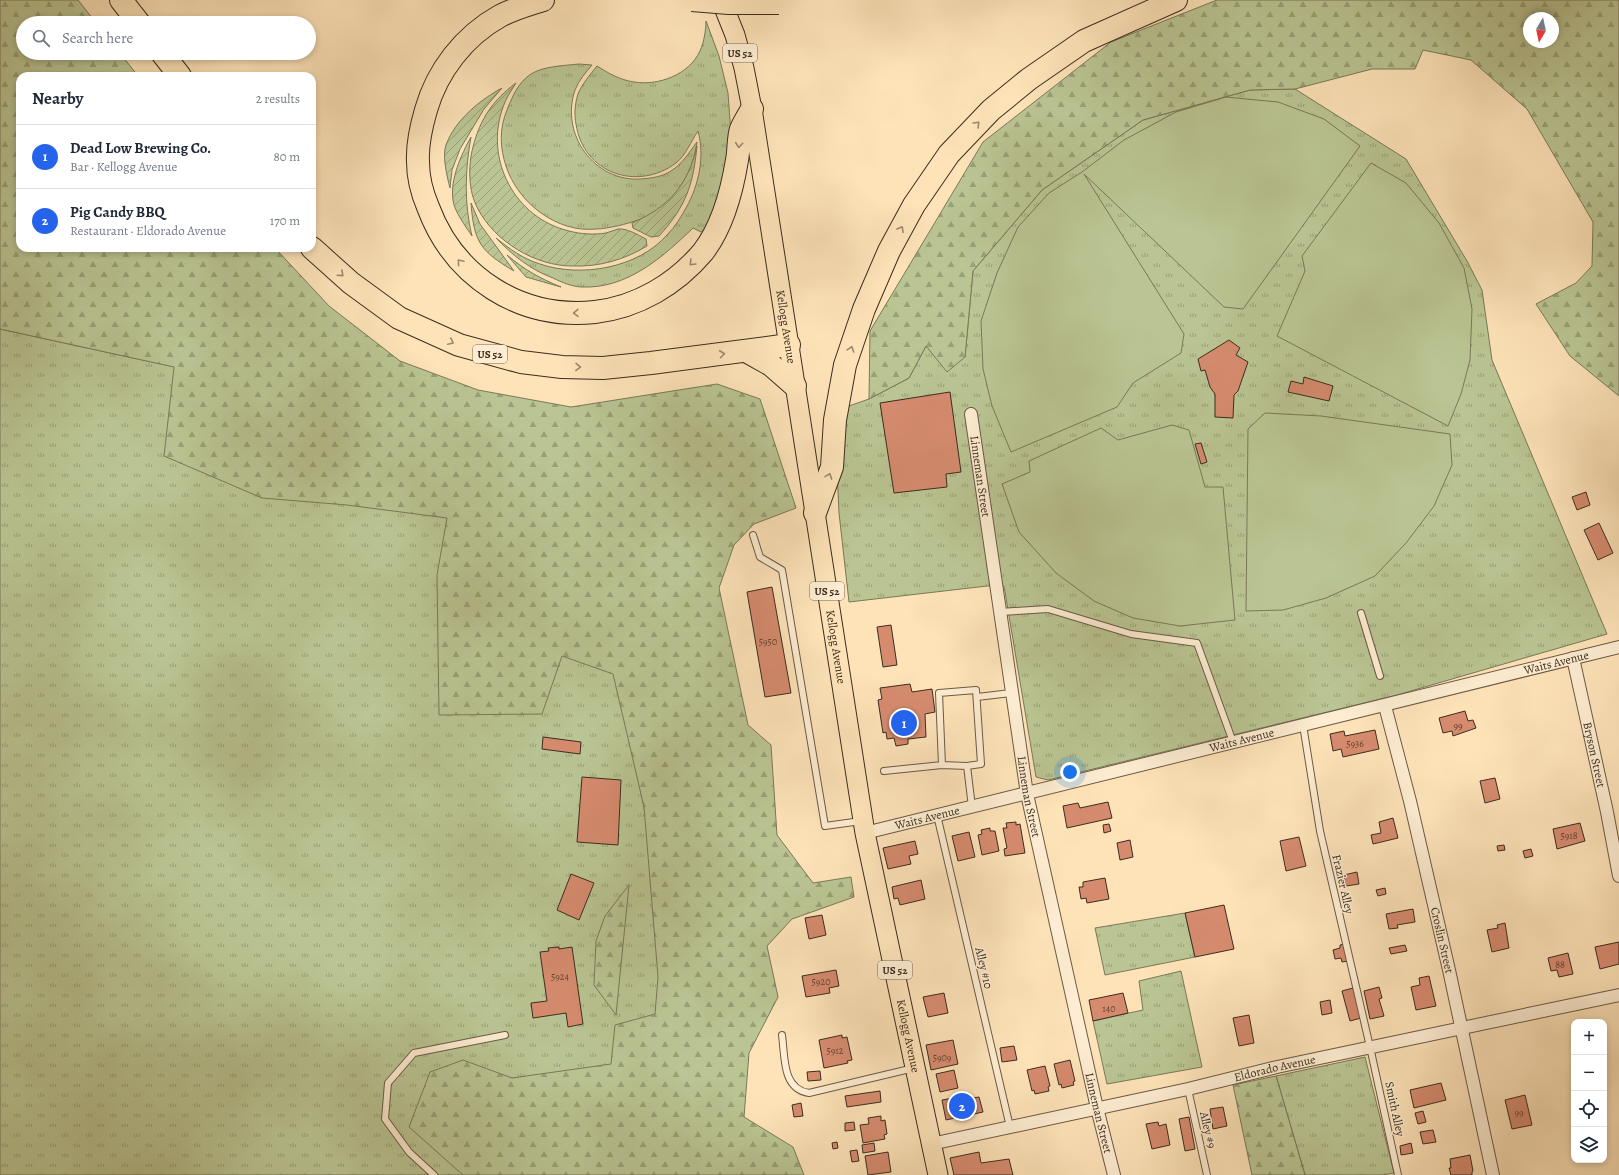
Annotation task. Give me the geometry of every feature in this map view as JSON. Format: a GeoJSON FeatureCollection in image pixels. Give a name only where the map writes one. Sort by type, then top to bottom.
{"type":"FeatureCollection","features":[{"type":"Feature","properties":{"kind":"highway"},"geometry":{"type":"LineString","coordinates":[[121,0],[134,16]]}},
{"type":"Feature","properties":{"kind":"highway"},"geometry":{"type":"LineString","coordinates":[[543,0],[518,8],[500,16],[482,28],[454,54],[434,85],[422,124],[418,147],[420,183],[433,222],[441,237],[464,267],[478,279],[510,298],[547,310],[568,313],[585,313],[623,307],[656,292],[671,282],[703,251],[719,225],[725,210],[736,168],[740,131],[752,109]]}},
{"type":"Feature","properties":{"kind":"highway"},"geometry":{"type":"LineString","coordinates":[[692,0],[729,3],[785,1]]}},
{"type":"Feature","properties":{"kind":"highway"},"geometry":{"type":"LineString","coordinates":[[815,513],[832,467],[835,420],[845,364],[864,309],[889,251],[914,205],[949,154],[991,110],[1029,79],[1084,41],[1176,0]]}},
{"type":"Feature","properties":{"kind":"highway"},"geometry":{"type":"LineString","coordinates":[[167,60],[177,72]]}},
{"type":"Feature","properties":{"kind":"highway","name":"US 52"},"geometry":{"type":"LineString","coordinates":[[316,252],[351,283],[399,318],[459,345],[521,362],[562,367],[603,368],[789,345]]}},
{"type":"Feature","properties":{"kind":"highway"},"geometry":{"type":"LineString","coordinates":[[746,351],[771,365],[795,386]]}},
{"type":"Feature","properties":{"kind":"main road","name":"Kellogg Avenue"},"geometry":{"type":"LineString","coordinates":[[720,0],[735,35],[744,68],[752,109],[838,670],[864,827],[938,1175]]}},
{"type":"Feature","properties":{"kind":"street","name":"Linneman Street"},"geometry":{"type":"LineString","coordinates":[[971,414],[1027,794],[1097,1108],[1114,1175]]}},
{"type":"Feature","properties":{"kind":"street","name":"Waits Avenue"},"geometry":{"type":"LineString","coordinates":[[864,827],[937,815],[1027,794],[1619,647]]}},
{"type":"Feature","properties":{"kind":"street","name":"Bryson Street"},"geometry":{"type":"LineString","coordinates":[[1573,658],[1619,876]]}},
{"type":"Feature","properties":{"kind":"street","name":"Croslin Street"},"geometry":{"type":"LineString","coordinates":[[1385,706],[1412,809],[1449,970],[1493,1175]]}},
{"type":"Feature","properties":{"kind":"street","name":"Eldorado Avenue"},"geometry":{"type":"LineString","coordinates":[[931,1144],[1188,1089],[1277,1067],[1619,995]]}},
{"type":"Feature","properties":{"kind":"lane"},"geometry":{"type":"LineString","coordinates":[[753,535],[760,557],[782,570],[825,826],[864,827]]}},
{"type":"Feature","properties":{"kind":"lane"},"geometry":{"type":"LineString","coordinates":[[1000,612],[1048,609],[1131,634],[1197,643],[1233,742]]}},
{"type":"Feature","properties":{"kind":"lane"},"geometry":{"type":"LineString","coordinates":[[1360,613],[1380,676]]}},
{"type":"Feature","properties":{"kind":"lane"},"geometry":{"type":"LineString","coordinates":[[884,771],[942,765],[967,766],[981,764],[976,690],[939,693],[942,765]]}},
{"type":"Feature","properties":{"kind":"lane"},"geometry":{"type":"LineString","coordinates":[[977,697],[1011,693]]}},
{"type":"Feature","properties":{"kind":"lane","name":"Frazier Alley"},"geometry":{"type":"LineString","coordinates":[[1303,725],[1320,831],[1370,1047]]}},
{"type":"Feature","properties":{"kind":"lane"},"geometry":{"type":"LineString","coordinates":[[967,766],[972,807]]}},
{"type":"Feature","properties":{"kind":"lane","name":"Alley #10"},"geometry":{"type":"LineString","coordinates":[[937,815],[1010,1127]]}},
{"type":"Feature","properties":{"kind":"lane"},"geometry":{"type":"LineString","coordinates":[[434,1175],[409,1152],[385,1119],[388,1083],[414,1053],[505,1035]]}},
{"type":"Feature","properties":{"kind":"lane"},"geometry":{"type":"LineString","coordinates":[[782,1036],[788,1076],[793,1086],[801,1092],[809,1093],[916,1068]]}},
{"type":"Feature","properties":{"kind":"lane","name":"Smith Alley"},"geometry":{"type":"LineString","coordinates":[[1370,1047],[1398,1175]]}},
{"type":"Feature","properties":{"kind":"lane","name":"Alley #9"},"geometry":{"type":"LineString","coordinates":[[1188,1089],[1207,1175]]}},
{"type":"Feature","properties":{"kind":"green space"},"geometry":{"type":"Polygon","coordinates":[[[0,0],[78,0],[91,16],[16,16],[16,60],[125,60],[135,72],[16,72],[16,252],[279,252],[329,306],[400,361],[478,390],[571,407],[717,384],[760,399],[796,508],[754,524],[734,545],[719,588],[748,725],[771,745],[777,835],[813,883],[851,877],[854,897],[792,919],[767,946],[778,997],[749,1053],[744,1117],[793,1147],[804,1175],[463,1175],[409,1127],[430,1072],[463,1060],[512,1078],[611,1064],[615,1025],[655,1014],[658,977],[644,807],[613,674],[562,656],[542,714],[439,715],[437,575],[447,518],[347,505],[262,498],[164,456],[174,367],[0,329],[0,0]]]}},
{"type":"Feature","properties":{"kind":"green space"},"geometry":{"type":"Polygon","coordinates":[[[1217,0],[1619,0],[1619,396],[1570,356],[1536,304],[1576,283],[1592,266],[1593,222],[1527,109],[1471,60],[1423,50],[1415,69],[1372,69],[1295,89],[1250,90],[1143,120],[1042,190],[973,271],[965,357],[947,372],[926,346],[909,378],[869,399],[870,331],[983,142],[1111,42],[1217,0]]]}},
{"type":"Feature","properties":{"kind":"green space"},"geometry":{"type":"Polygon","coordinates":[[[706,21],[719,56],[728,93],[731,134],[727,175],[706,230],[701,232],[693,228],[657,260],[643,269],[614,283],[598,286],[578,287],[567,284],[537,271],[515,256],[496,238],[512,250],[534,262],[556,268],[591,270],[625,262],[641,255],[655,246],[673,229],[691,199],[700,170],[701,150],[698,131],[680,160],[661,172],[645,176],[629,176],[614,173],[600,166],[589,155],[581,141],[575,120],[576,101],[578,94],[586,80],[597,66],[619,78],[643,83],[663,80],[681,72],[688,67],[700,51],[703,44],[706,21]]]}},
{"type":"Feature","properties":{"kind":"green space"},"geometry":{"type":"Polygon","coordinates":[[[579,64],[592,65],[585,73],[575,90],[572,107],[572,123],[577,138],[585,152],[596,164],[609,173],[624,178],[641,179],[664,175],[679,165],[697,142],[690,169],[677,191],[654,213],[636,221],[601,229],[581,229],[554,221],[529,203],[520,192],[506,166],[502,152],[501,138],[504,117],[519,86],[526,78],[542,69],[579,64]]]}},
{"type":"Feature","properties":{"kind":"green space"},"geometry":{"type":"Polygon","coordinates":[[[516,83],[503,107],[498,127],[498,147],[501,166],[509,184],[519,200],[533,214],[550,224],[569,231],[597,234],[621,229],[632,232],[646,239],[647,246],[620,259],[602,264],[582,266],[558,265],[531,257],[518,250],[506,242],[485,221],[472,194],[470,162],[473,147],[479,128],[488,111],[508,89],[516,83]]]}},
{"type":"Feature","properties":{"kind":"green space"},"geometry":{"type":"Polygon","coordinates":[[[502,88],[484,109],[460,149],[452,170],[450,188],[446,172],[445,149],[450,136],[455,127],[469,112],[485,98],[502,88]]]}},
{"type":"Feature","properties":{"kind":"green space"},"geometry":{"type":"Polygon","coordinates":[[[1295,89],[1406,159],[1467,261],[1482,290],[1492,360],[1607,634],[1397,695],[1048,780],[1036,777],[1004,586],[987,586],[849,602],[839,513],[837,470],[843,408],[869,399],[909,378],[926,346],[965,357],[973,271],[1042,190],[1143,120],[1250,90],[1295,89]]]}},
{"type":"Feature","properties":{"kind":"green space"},"geometry":{"type":"Polygon","coordinates":[[[1226,97],[1278,102],[1324,119],[1360,146],[1243,309],[1224,307],[1084,174],[1184,334],[1181,353],[1133,383],[1117,407],[1011,452],[992,406],[983,369],[981,321],[997,273],[1018,227],[1049,193],[1082,172],[1124,140],[1176,112],[1226,97]]]}},
{"type":"Feature","properties":{"kind":"green space"},"geometry":{"type":"Polygon","coordinates":[[[471,137],[466,187],[469,224],[472,236],[461,219],[453,200],[453,184],[457,167],[471,137]]]}},
{"type":"Feature","properties":{"kind":"green space"},"geometry":{"type":"Polygon","coordinates":[[[697,146],[693,173],[687,195],[676,215],[659,236],[651,237],[633,228],[632,223],[656,210],[675,193],[688,172],[697,146]]]}},
{"type":"Feature","properties":{"kind":"green space"},"geometry":{"type":"Polygon","coordinates":[[[1371,163],[1406,183],[1439,223],[1464,268],[1472,309],[1470,360],[1461,394],[1448,426],[1277,336],[1305,271],[1302,256],[1371,163]]]}},
{"type":"Feature","properties":{"kind":"green space"},"geometry":{"type":"Polygon","coordinates":[[[471,203],[480,224],[514,271],[493,257],[481,244],[474,227],[471,203]]]}},
{"type":"Feature","properties":{"kind":"green space"},"geometry":{"type":"Polygon","coordinates":[[[507,255],[532,273],[561,287],[526,277],[507,255]]]}},
{"type":"Feature","properties":{"kind":"green space"},"geometry":{"type":"Polygon","coordinates":[[[0,329],[175,367],[583,507],[644,807],[691,1175],[0,1175],[0,329]]]}},
{"type":"Feature","properties":{"kind":"green space"},"geometry":{"type":"Polygon","coordinates":[[[1265,413],[1321,416],[1450,434],[1452,465],[1434,506],[1406,543],[1375,576],[1326,598],[1283,610],[1246,611],[1248,429],[1265,413]]]}},
{"type":"Feature","properties":{"kind":"green space"},"geometry":{"type":"Polygon","coordinates":[[[1172,425],[1189,430],[1205,487],[1223,487],[1235,620],[1180,626],[1133,618],[1094,601],[1056,573],[1019,532],[1002,484],[1030,472],[1029,461],[1101,428],[1118,440],[1172,425]]]}},
{"type":"Feature","properties":{"kind":"green space"},"geometry":{"type":"Polygon","coordinates":[[[629,885],[616,1015],[594,985],[596,941],[605,916],[629,885]]]}},
{"type":"Feature","properties":{"kind":"green space"},"geometry":{"type":"Polygon","coordinates":[[[1185,913],[1195,957],[1105,975],[1095,928],[1185,913]]]}},
{"type":"Feature","properties":{"kind":"green space"},"geometry":{"type":"Polygon","coordinates":[[[1181,971],[1202,1067],[1107,1084],[1093,1021],[1143,1010],[1139,981],[1181,971]]]}},
{"type":"Feature","properties":{"kind":"green space"},"geometry":{"type":"Polygon","coordinates":[[[1365,1057],[1394,1173],[1383,1175],[1305,1175],[1276,1076],[1365,1057]]]}},
{"type":"Feature","properties":{"kind":"green space"},"geometry":{"type":"Polygon","coordinates":[[[1276,1076],[1305,1175],[1252,1175],[1233,1085],[1276,1076]]]}},
{"type":"Feature","properties":{"kind":"building"},"geometry":{"type":"Polygon","coordinates":[[[1229,340],[1240,348],[1236,355],[1248,362],[1238,391],[1234,395],[1233,418],[1215,417],[1215,394],[1210,387],[1205,370],[1201,371],[1198,359],[1229,340]]]}},
{"type":"Feature","properties":{"kind":"building"},"geometry":{"type":"Polygon","coordinates":[[[1304,377],[1333,386],[1329,401],[1288,392],[1291,381],[1303,384],[1304,377]]]}},
{"type":"Feature","properties":{"kind":"building"},"geometry":{"type":"Polygon","coordinates":[[[950,392],[961,472],[946,474],[947,487],[894,493],[880,403],[950,392]]]}},
{"type":"Feature","properties":{"kind":"building"},"geometry":{"type":"Polygon","coordinates":[[[1201,443],[1207,462],[1201,464],[1195,444],[1201,443]]]}},
{"type":"Feature","properties":{"kind":"building"},"geometry":{"type":"Polygon","coordinates":[[[1586,492],[1590,505],[1577,510],[1572,497],[1586,492]]]}},
{"type":"Feature","properties":{"kind":"building"},"geometry":{"type":"Polygon","coordinates":[[[1599,523],[1613,553],[1598,560],[1584,530],[1599,523]]]}},
{"type":"Feature","properties":{"kind":"building"},"geometry":{"type":"Polygon","coordinates":[[[772,587],[791,693],[765,697],[747,592],[772,587]]]}},
{"type":"Feature","properties":{"kind":"building"},"geometry":{"type":"Polygon","coordinates":[[[891,625],[897,665],[883,667],[877,627],[891,625]]]}},
{"type":"Feature","properties":{"kind":"building"},"geometry":{"type":"Polygon","coordinates":[[[910,684],[912,692],[932,689],[935,712],[925,714],[926,737],[908,739],[908,744],[896,746],[894,738],[887,739],[886,732],[883,733],[878,700],[882,699],[880,688],[910,684]]]}},
{"type":"Feature","properties":{"kind":"building"},"geometry":{"type":"Polygon","coordinates":[[[1465,711],[1468,721],[1473,720],[1476,728],[1453,736],[1452,731],[1443,733],[1439,718],[1465,711]]]}},
{"type":"Feature","properties":{"kind":"building"},"geometry":{"type":"Polygon","coordinates":[[[1375,730],[1379,749],[1343,757],[1341,749],[1333,751],[1330,734],[1344,731],[1345,736],[1375,730]]]}},
{"type":"Feature","properties":{"kind":"building"},"geometry":{"type":"Polygon","coordinates":[[[543,737],[581,742],[580,754],[542,749],[543,737]]]}},
{"type":"Feature","properties":{"kind":"building"},"geometry":{"type":"Polygon","coordinates":[[[582,777],[621,780],[618,845],[577,842],[582,777]]]}},
{"type":"Feature","properties":{"kind":"building"},"geometry":{"type":"Polygon","coordinates":[[[1495,778],[1500,799],[1485,803],[1480,781],[1495,778]]]}},
{"type":"Feature","properties":{"kind":"building"},"geometry":{"type":"Polygon","coordinates":[[[1108,802],[1112,818],[1067,828],[1063,806],[1078,803],[1080,808],[1108,802]]]}},
{"type":"Feature","properties":{"kind":"building"},"geometry":{"type":"Polygon","coordinates":[[[1393,818],[1398,838],[1373,844],[1371,835],[1381,833],[1379,822],[1393,818]]]}},
{"type":"Feature","properties":{"kind":"building"},"geometry":{"type":"Polygon","coordinates":[[[1016,822],[1016,825],[1020,824],[1025,853],[1005,856],[1004,849],[1007,848],[1003,828],[1007,828],[1006,823],[1016,822]]]}},
{"type":"Feature","properties":{"kind":"building"},"geometry":{"type":"Polygon","coordinates":[[[1580,823],[1585,841],[1557,849],[1553,829],[1580,823]]]}},
{"type":"Feature","properties":{"kind":"building"},"geometry":{"type":"Polygon","coordinates":[[[1109,824],[1111,831],[1104,833],[1103,825],[1109,824]]]}},
{"type":"Feature","properties":{"kind":"building"},"geometry":{"type":"Polygon","coordinates":[[[990,828],[990,831],[995,831],[999,851],[982,855],[978,835],[982,834],[981,830],[990,828]]]}},
{"type":"Feature","properties":{"kind":"building"},"geometry":{"type":"Polygon","coordinates":[[[969,832],[975,857],[958,861],[952,836],[969,832]]]}},
{"type":"Feature","properties":{"kind":"building"},"geometry":{"type":"Polygon","coordinates":[[[1299,837],[1306,866],[1286,871],[1280,841],[1299,837]]]}},
{"type":"Feature","properties":{"kind":"building"},"geometry":{"type":"Polygon","coordinates":[[[1130,840],[1133,857],[1120,860],[1117,843],[1130,840]]]}},
{"type":"Feature","properties":{"kind":"building"},"geometry":{"type":"Polygon","coordinates":[[[915,841],[918,854],[909,856],[911,864],[888,869],[883,848],[915,841]]]}},
{"type":"Feature","properties":{"kind":"building"},"geometry":{"type":"Polygon","coordinates":[[[1504,845],[1505,850],[1498,851],[1497,846],[1504,845]]]}},
{"type":"Feature","properties":{"kind":"building"},"geometry":{"type":"Polygon","coordinates":[[[1531,849],[1533,856],[1525,858],[1523,851],[1531,849]]]}},
{"type":"Feature","properties":{"kind":"building"},"geometry":{"type":"Polygon","coordinates":[[[1357,872],[1359,884],[1346,886],[1344,875],[1357,872]]]}},
{"type":"Feature","properties":{"kind":"building"},"geometry":{"type":"Polygon","coordinates":[[[571,874],[594,883],[579,920],[557,910],[571,874]]]}},
{"type":"Feature","properties":{"kind":"building"},"geometry":{"type":"Polygon","coordinates":[[[1105,878],[1109,899],[1087,903],[1086,898],[1081,899],[1079,887],[1083,887],[1083,882],[1105,878]]]}},
{"type":"Feature","properties":{"kind":"building"},"geometry":{"type":"Polygon","coordinates":[[[921,880],[925,899],[900,905],[898,898],[894,899],[892,887],[921,880]]]}},
{"type":"Feature","properties":{"kind":"building"},"geometry":{"type":"Polygon","coordinates":[[[1385,888],[1386,894],[1378,896],[1376,890],[1385,888]]]}},
{"type":"Feature","properties":{"kind":"building"},"geometry":{"type":"Polygon","coordinates":[[[1224,905],[1234,949],[1195,957],[1185,913],[1224,905]]]}},
{"type":"Feature","properties":{"kind":"building"},"geometry":{"type":"Polygon","coordinates":[[[1413,909],[1415,922],[1397,925],[1398,928],[1389,929],[1386,914],[1413,909]]]}},
{"type":"Feature","properties":{"kind":"building"},"geometry":{"type":"Polygon","coordinates":[[[822,915],[826,935],[809,939],[805,918],[822,915]]]}},
{"type":"Feature","properties":{"kind":"building"},"geometry":{"type":"Polygon","coordinates":[[[1505,923],[1509,948],[1492,952],[1487,930],[1498,928],[1497,925],[1505,923]]]}},
{"type":"Feature","properties":{"kind":"building"},"geometry":{"type":"Polygon","coordinates":[[[1619,942],[1619,964],[1600,969],[1595,947],[1619,942]]]}},
{"type":"Feature","properties":{"kind":"building"},"geometry":{"type":"Polygon","coordinates":[[[1344,944],[1348,961],[1342,962],[1341,958],[1335,959],[1333,950],[1340,948],[1340,945],[1344,944]]]}},
{"type":"Feature","properties":{"kind":"building"},"geometry":{"type":"Polygon","coordinates":[[[1405,945],[1407,951],[1391,954],[1389,948],[1405,945]]]}},
{"type":"Feature","properties":{"kind":"building"},"geometry":{"type":"Polygon","coordinates":[[[559,947],[559,949],[572,947],[583,1024],[568,1027],[566,1013],[533,1018],[531,1003],[547,1001],[540,952],[549,951],[548,948],[559,947]]]}},
{"type":"Feature","properties":{"kind":"building"},"geometry":{"type":"Polygon","coordinates":[[[1568,953],[1573,974],[1559,977],[1557,970],[1551,971],[1548,958],[1568,953]]]}},
{"type":"Feature","properties":{"kind":"building"},"geometry":{"type":"Polygon","coordinates":[[[836,970],[839,986],[829,988],[830,993],[806,997],[802,976],[836,970]]]}},
{"type":"Feature","properties":{"kind":"building"},"geometry":{"type":"Polygon","coordinates":[[[1429,976],[1436,1006],[1416,1010],[1411,987],[1420,985],[1419,978],[1429,976]]]}},
{"type":"Feature","properties":{"kind":"building"},"geometry":{"type":"Polygon","coordinates":[[[1379,987],[1382,998],[1379,999],[1384,1016],[1370,1019],[1364,991],[1379,987]]]}},
{"type":"Feature","properties":{"kind":"building"},"geometry":{"type":"Polygon","coordinates":[[[1353,988],[1361,1018],[1350,1021],[1342,991],[1353,988]]]}},
{"type":"Feature","properties":{"kind":"building"},"geometry":{"type":"Polygon","coordinates":[[[944,993],[948,1013],[928,1017],[923,997],[944,993]]]}},
{"type":"Feature","properties":{"kind":"building"},"geometry":{"type":"Polygon","coordinates":[[[1123,993],[1128,1013],[1093,1021],[1089,1000],[1123,993]]]}},
{"type":"Feature","properties":{"kind":"building"},"geometry":{"type":"Polygon","coordinates":[[[1330,1000],[1332,1013],[1322,1015],[1320,1002],[1330,1000]]]}},
{"type":"Feature","properties":{"kind":"building"},"geometry":{"type":"Polygon","coordinates":[[[1249,1015],[1254,1043],[1239,1046],[1233,1018],[1249,1015]]]}},
{"type":"Feature","properties":{"kind":"building"},"geometry":{"type":"Polygon","coordinates":[[[842,1035],[842,1038],[847,1037],[852,1060],[847,1061],[848,1063],[824,1068],[819,1040],[842,1035]]]}},
{"type":"Feature","properties":{"kind":"building"},"geometry":{"type":"Polygon","coordinates":[[[953,1040],[958,1064],[931,1070],[926,1045],[953,1040]]]}},
{"type":"Feature","properties":{"kind":"building"},"geometry":{"type":"Polygon","coordinates":[[[1014,1046],[1017,1060],[1002,1062],[1000,1048],[1014,1046]]]}},
{"type":"Feature","properties":{"kind":"building"},"geometry":{"type":"Polygon","coordinates":[[[1070,1060],[1075,1081],[1073,1082],[1074,1085],[1062,1088],[1061,1084],[1059,1085],[1054,1064],[1070,1060]]]}},
{"type":"Feature","properties":{"kind":"building"},"geometry":{"type":"Polygon","coordinates":[[[1045,1066],[1050,1086],[1048,1087],[1049,1091],[1035,1094],[1034,1090],[1032,1091],[1027,1070],[1045,1066]]]}},
{"type":"Feature","properties":{"kind":"building"},"geometry":{"type":"Polygon","coordinates":[[[954,1070],[958,1088],[940,1092],[936,1074],[954,1070]]]}},
{"type":"Feature","properties":{"kind":"building"},"geometry":{"type":"Polygon","coordinates":[[[820,1071],[821,1080],[808,1081],[807,1072],[820,1071]]]}},
{"type":"Feature","properties":{"kind":"building"},"geometry":{"type":"Polygon","coordinates":[[[1441,1083],[1446,1100],[1414,1108],[1410,1090],[1441,1083]]]}},
{"type":"Feature","properties":{"kind":"building"},"geometry":{"type":"Polygon","coordinates":[[[880,1091],[881,1102],[847,1107],[845,1096],[880,1091]]]}},
{"type":"Feature","properties":{"kind":"building"},"geometry":{"type":"Polygon","coordinates":[[[1525,1095],[1532,1125],[1512,1129],[1505,1100],[1525,1095]]]}},
{"type":"Feature","properties":{"kind":"building"},"geometry":{"type":"Polygon","coordinates":[[[965,1096],[966,1099],[979,1097],[983,1112],[946,1120],[942,1100],[965,1096]]]}},
{"type":"Feature","properties":{"kind":"building"},"geometry":{"type":"Polygon","coordinates":[[[801,1103],[803,1116],[794,1117],[792,1105],[801,1103]]]}},
{"type":"Feature","properties":{"kind":"building"},"geometry":{"type":"Polygon","coordinates":[[[1223,1107],[1227,1126],[1213,1129],[1210,1109],[1223,1107]]]}},
{"type":"Feature","properties":{"kind":"building"},"geometry":{"type":"Polygon","coordinates":[[[1423,1111],[1426,1122],[1418,1124],[1415,1113],[1423,1111]]]}},
{"type":"Feature","properties":{"kind":"building"},"geometry":{"type":"Polygon","coordinates":[[[881,1116],[881,1121],[885,1120],[887,1134],[884,1135],[885,1139],[863,1143],[860,1125],[869,1124],[868,1118],[881,1116]]]}},
{"type":"Feature","properties":{"kind":"building"},"geometry":{"type":"Polygon","coordinates":[[[1189,1117],[1195,1149],[1185,1151],[1179,1119],[1189,1117]]]}},
{"type":"Feature","properties":{"kind":"building"},"geometry":{"type":"Polygon","coordinates":[[[854,1122],[855,1130],[845,1131],[845,1123],[854,1122]]]}},
{"type":"Feature","properties":{"kind":"building"},"geometry":{"type":"Polygon","coordinates":[[[1158,1122],[1159,1126],[1166,1124],[1170,1145],[1152,1149],[1146,1124],[1158,1122]]]}},
{"type":"Feature","properties":{"kind":"building"},"geometry":{"type":"Polygon","coordinates":[[[1433,1130],[1436,1142],[1423,1144],[1420,1132],[1433,1130]]]}},
{"type":"Feature","properties":{"kind":"building"},"geometry":{"type":"Polygon","coordinates":[[[837,1142],[838,1148],[833,1149],[832,1143],[837,1142]]]}},
{"type":"Feature","properties":{"kind":"building"},"geometry":{"type":"Polygon","coordinates":[[[874,1143],[875,1151],[863,1153],[862,1145],[874,1143]]]}},
{"type":"Feature","properties":{"kind":"building"},"geometry":{"type":"Polygon","coordinates":[[[1411,1143],[1413,1153],[1401,1155],[1400,1146],[1411,1143]]]}},
{"type":"Feature","properties":{"kind":"building"},"geometry":{"type":"Polygon","coordinates":[[[857,1150],[859,1161],[852,1162],[850,1151],[857,1150]]]}},
{"type":"Feature","properties":{"kind":"building"},"geometry":{"type":"Polygon","coordinates":[[[888,1152],[891,1172],[868,1175],[865,1156],[888,1152]]]}},
{"type":"Feature","properties":{"kind":"building"},"geometry":{"type":"Polygon","coordinates":[[[979,1152],[981,1163],[1009,1159],[1013,1175],[954,1175],[950,1158],[979,1152]]]}},
{"type":"Feature","properties":{"kind":"building"},"geometry":{"type":"Polygon","coordinates":[[[1470,1155],[1473,1171],[1472,1175],[1451,1175],[1449,1168],[1451,1168],[1450,1159],[1470,1155]]]}},
{"type":"Feature","properties":{"kind":"place","name":"Dead Low Brewing Co."},"geometry":{"type":"Point","coordinates":[904,723]}},
{"type":"Feature","properties":{"kind":"place","name":"Pig Candy BBQ"},"geometry":{"type":"Point","coordinates":[962,1106]}}]}
